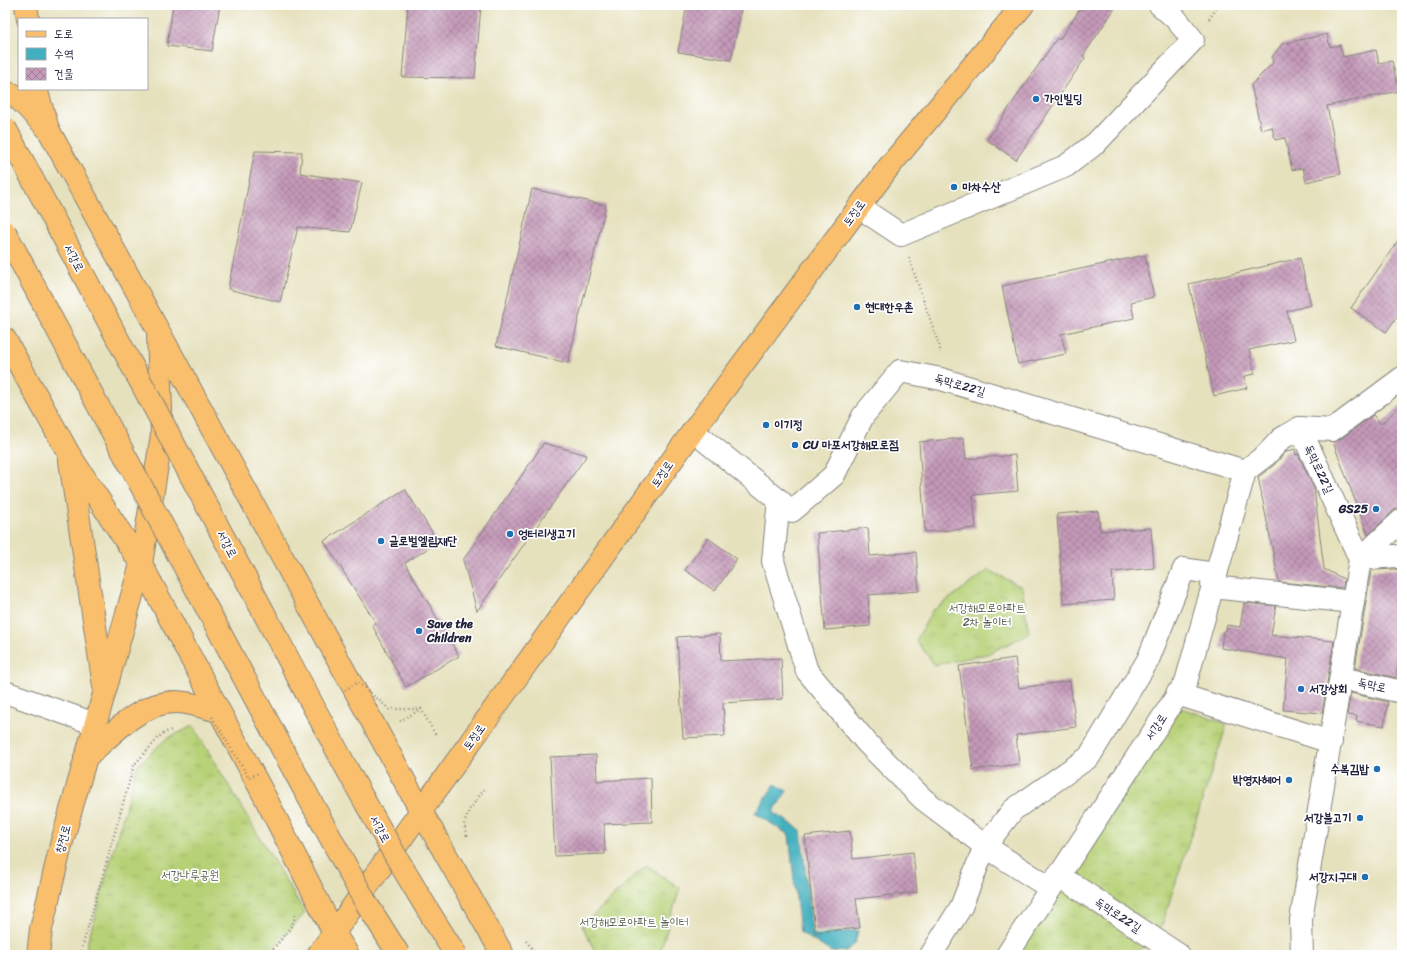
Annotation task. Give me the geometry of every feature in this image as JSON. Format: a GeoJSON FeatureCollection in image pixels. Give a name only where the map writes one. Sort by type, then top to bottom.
{"type":"FeatureCollection","features":[{"type":"Feature","properties":{"kind":"main road"},"geometry":{"type":"LineString","coordinates":[[26,5],[28,18]]}},
{"type":"Feature","properties":{"kind":"main road","name":"토정로"},"geometry":{"type":"LineString","coordinates":[[318,955],[693,431],[859,207],[888,168],[1023,5]]}},
{"type":"Feature","properties":{"kind":"main road"},"geometry":{"type":"LineString","coordinates":[[36,90],[48,129],[420,811],[503,955]]}},
{"type":"Feature","properties":{"kind":"main road"},"geometry":{"type":"LineString","coordinates":[[5,94],[15,95],[48,129]]}},
{"type":"Feature","properties":{"kind":"main road","name":"서강로"},"geometry":{"type":"LineString","coordinates":[[5,128],[382,832],[456,955]]}},
{"type":"Feature","properties":{"kind":"main road"},"geometry":{"type":"LineString","coordinates":[[5,232],[296,775],[365,900],[399,955]]}},
{"type":"Feature","properties":{"kind":"main road","name":"창전로"},"geometry":{"type":"LineString","coordinates":[[38,955],[41,929],[62,845],[141,564],[162,435],[158,329]]}},
{"type":"Feature","properties":{"kind":"main road"},"geometry":{"type":"LineString","coordinates":[[5,339],[69,454],[141,564],[215,714],[265,797],[334,933],[348,955]]}},
{"type":"Feature","properties":{"kind":"main road"},"geometry":{"type":"LineString","coordinates":[[69,454],[105,693]]}},
{"type":"Feature","properties":{"kind":"main road"},"geometry":{"type":"LineString","coordinates":[[86,758],[132,717],[156,705],[176,702],[215,714]]}},
{"type":"Feature","properties":{"kind":"street"},"geometry":{"type":"LineString","coordinates":[[859,207],[902,235],[1066,166],[1096,143],[1193,40],[1176,19],[1160,5]]}},
{"type":"Feature","properties":{"kind":"street","name":"독막로22길"},"geometry":{"type":"LineString","coordinates":[[693,431],[792,511],[834,476],[863,416],[900,371],[941,379],[1245,471]]}},
{"type":"Feature","properties":{"kind":"street","name":"독막로22길"},"geometry":{"type":"LineString","coordinates":[[1360,559],[1300,428],[1332,430],[1402,378]]}},
{"type":"Feature","properties":{"kind":"street"},"geometry":{"type":"LineString","coordinates":[[1245,471],[1266,455],[1280,439],[1300,428]]}},
{"type":"Feature","properties":{"kind":"street","name":"서강로"},"geometry":{"type":"LineString","coordinates":[[1007,955],[1186,682],[1245,471]]}},
{"type":"Feature","properties":{"kind":"street","name":"독막로22길"},"geometry":{"type":"LineString","coordinates":[[778,500],[773,561],[807,671],[867,743],[923,799],[986,846],[1054,882],[1179,955]]}},
{"type":"Feature","properties":{"kind":"street"},"geometry":{"type":"LineString","coordinates":[[1302,955],[1302,920],[1360,559],[1402,520]]}},
{"type":"Feature","properties":{"kind":"street"},"geometry":{"type":"LineString","coordinates":[[1360,559],[1395,556],[1402,558]]}},
{"type":"Feature","properties":{"kind":"street"},"geometry":{"type":"LineString","coordinates":[[931,955],[961,907],[986,846],[1013,810],[1089,757],[1148,660],[1184,569],[1214,581],[1353,602]]}},
{"type":"Feature","properties":{"kind":"street","name":"독막로"},"geometry":{"type":"LineString","coordinates":[[1341,678],[1402,692]]}},
{"type":"Feature","properties":{"kind":"street"},"geometry":{"type":"LineString","coordinates":[[5,692],[95,724]]}},
{"type":"Feature","properties":{"kind":"street"},"geometry":{"type":"LineString","coordinates":[[1177,694],[1331,742]]}},
{"type":"Feature","properties":{"kind":"path"},"geometry":{"type":"LineString","coordinates":[[902,235],[940,348],[941,379]]}},
{"type":"Feature","properties":{"kind":"path"},"geometry":{"type":"LineString","coordinates":[[345,690],[358,682],[389,709],[421,709]]}},
{"type":"Feature","properties":{"kind":"path"},"geometry":{"type":"LineString","coordinates":[[215,714],[249,778],[260,772]]}},
{"type":"Feature","properties":{"kind":"path"},"geometry":{"type":"LineString","coordinates":[[80,955],[134,765],[162,734],[176,728]]}},
{"type":"Feature","properties":{"kind":"path"},"geometry":{"type":"LineString","coordinates":[[467,839],[464,825],[469,810],[486,787]]}},
{"type":"Feature","properties":{"kind":"path"},"geometry":{"type":"LineString","coordinates":[[524,938],[537,955]]}},
{"type":"Feature","properties":{"kind":"green space","name":"서강해모로아파트 2차 놀이터"},"geometry":{"type":"Polygon","coordinates":[[[989,570],[1022,587],[1029,634],[987,654],[935,665],[916,641],[932,611],[989,570]]]}},
{"type":"Feature","properties":{"kind":"green space"},"geometry":{"type":"Polygon","coordinates":[[[1181,708],[1227,724],[1160,931],[1072,871],[1181,708]]]}},
{"type":"Feature","properties":{"kind":"green space","name":"서강나루공원"},"geometry":{"type":"Polygon","coordinates":[[[193,726],[305,913],[268,955],[84,955],[137,766],[166,739],[193,726]]]}},
{"type":"Feature","properties":{"kind":"green space","name":"서강해모로아파트 놀이터"},"geometry":{"type":"Polygon","coordinates":[[[646,865],[680,888],[659,955],[597,955],[582,926],[646,865]]]}},
{"type":"Feature","properties":{"kind":"green space"},"geometry":{"type":"Polygon","coordinates":[[[1061,887],[1145,945],[1136,955],[1017,955],[1061,887]]]}},
{"type":"Feature","properties":{"kind":"water"},"geometry":{"type":"Polygon","coordinates":[[[775,784],[787,791],[773,812],[801,830],[812,932],[816,935],[858,930],[855,944],[846,951],[831,952],[800,932],[789,835],[755,813],[775,784]]]}},
{"type":"Feature","properties":{"kind":"building"},"geometry":{"type":"Polygon","coordinates":[[[173,5],[220,5],[212,51],[167,46],[173,5]]]}},
{"type":"Feature","properties":{"kind":"building"},"geometry":{"type":"Polygon","coordinates":[[[408,5],[481,5],[475,78],[402,77],[408,5]]]}},
{"type":"Feature","properties":{"kind":"building"},"geometry":{"type":"Polygon","coordinates":[[[687,5],[742,5],[731,60],[678,52],[687,5]]]}},
{"type":"Feature","properties":{"kind":"building","name":"가인빌딩"},"geometry":{"type":"Polygon","coordinates":[[[1083,5],[1117,5],[1083,56],[1085,58],[1016,160],[987,140],[1057,38],[1059,40],[1083,5]]]}},
{"type":"Feature","properties":{"kind":"building"},"geometry":{"type":"Polygon","coordinates":[[[1327,34],[1330,47],[1340,45],[1343,57],[1376,50],[1379,64],[1392,61],[1399,91],[1327,106],[1341,174],[1306,182],[1303,168],[1292,170],[1285,138],[1275,140],[1272,127],[1261,130],[1251,85],[1273,63],[1272,57],[1282,44],[1327,34]]]}},
{"type":"Feature","properties":{"kind":"building"},"geometry":{"type":"Polygon","coordinates":[[[255,151],[302,152],[300,173],[362,183],[350,232],[298,227],[280,302],[228,289],[255,151]]]}},
{"type":"Feature","properties":{"kind":"building"},"geometry":{"type":"Polygon","coordinates":[[[532,189],[606,205],[568,363],[496,346],[532,189]]]}},
{"type":"Feature","properties":{"kind":"building"},"geometry":{"type":"Polygon","coordinates":[[[1402,235],[1402,310],[1386,332],[1351,308],[1402,235]]]}},
{"type":"Feature","properties":{"kind":"building"},"geometry":{"type":"Polygon","coordinates":[[[1145,255],[1154,297],[1131,302],[1134,318],[1061,334],[1066,354],[1018,364],[1002,286],[1145,255]]]}},
{"type":"Feature","properties":{"kind":"building"},"geometry":{"type":"Polygon","coordinates":[[[1300,258],[1311,305],[1287,311],[1294,340],[1249,350],[1255,374],[1244,376],[1247,388],[1214,396],[1189,284],[1300,258]]]}},
{"type":"Feature","properties":{"kind":"building"},"geometry":{"type":"Polygon","coordinates":[[[1402,404],[1402,505],[1393,511],[1368,535],[1333,442],[1339,440],[1373,415],[1381,424],[1402,404]]]}},
{"type":"Feature","properties":{"kind":"building"},"geometry":{"type":"Polygon","coordinates":[[[964,438],[966,459],[1015,455],[1018,491],[973,495],[976,528],[925,532],[919,442],[964,438]]]}},
{"type":"Feature","properties":{"kind":"building"},"geometry":{"type":"Polygon","coordinates":[[[544,443],[587,455],[477,611],[463,560],[544,443]]]}},
{"type":"Feature","properties":{"kind":"building"},"geometry":{"type":"Polygon","coordinates":[[[1295,449],[1296,455],[1298,454],[1314,489],[1324,569],[1344,579],[1343,588],[1279,582],[1258,477],[1274,465],[1286,452],[1295,449]]]}},
{"type":"Feature","properties":{"kind":"building"},"geometry":{"type":"Polygon","coordinates":[[[405,489],[438,542],[405,563],[459,656],[406,687],[372,625],[376,623],[324,541],[405,489]]]}},
{"type":"Feature","properties":{"kind":"building"},"geometry":{"type":"Polygon","coordinates":[[[1098,511],[1100,531],[1151,528],[1154,568],[1112,572],[1114,600],[1063,604],[1057,514],[1098,511]]]}},
{"type":"Feature","properties":{"kind":"building"},"geometry":{"type":"Polygon","coordinates":[[[868,528],[870,556],[916,552],[919,591],[868,595],[870,626],[825,630],[817,533],[868,528]]]}},
{"type":"Feature","properties":{"kind":"building"},"geometry":{"type":"Polygon","coordinates":[[[708,538],[737,559],[715,591],[685,570],[708,538]]]}},
{"type":"Feature","properties":{"kind":"building"},"geometry":{"type":"Polygon","coordinates":[[[1374,570],[1402,570],[1402,636],[1396,678],[1355,668],[1371,572],[1374,570]]]}},
{"type":"Feature","properties":{"kind":"building"},"geometry":{"type":"Polygon","coordinates":[[[1244,603],[1276,606],[1271,635],[1334,641],[1322,713],[1283,710],[1288,659],[1221,648],[1223,631],[1226,631],[1227,625],[1240,627],[1244,603]]]}},
{"type":"Feature","properties":{"kind":"building"},"geometry":{"type":"Polygon","coordinates":[[[720,634],[721,661],[781,658],[783,699],[723,703],[725,736],[683,738],[677,637],[720,634]]]}},
{"type":"Feature","properties":{"kind":"building"},"geometry":{"type":"Polygon","coordinates":[[[1015,658],[1019,688],[1070,681],[1076,727],[1016,735],[1019,764],[973,770],[959,666],[1015,658]]]}},
{"type":"Feature","properties":{"kind":"building"},"geometry":{"type":"Polygon","coordinates":[[[1351,693],[1388,702],[1384,726],[1356,721],[1357,716],[1347,715],[1351,693]]]}},
{"type":"Feature","properties":{"kind":"building"},"geometry":{"type":"Polygon","coordinates":[[[596,755],[597,781],[651,778],[652,822],[604,824],[605,854],[555,856],[550,757],[596,755]]]}},
{"type":"Feature","properties":{"kind":"building"},"geometry":{"type":"Polygon","coordinates":[[[850,831],[853,859],[913,852],[917,892],[856,899],[860,928],[815,932],[805,836],[850,831]]]}},
{"type":"Feature","properties":{"kind":"place","name":"가인빌딩"},"geometry":{"type":"Point","coordinates":[1036,99]}},
{"type":"Feature","properties":{"kind":"place","name":"마차수산"},"geometry":{"type":"Point","coordinates":[954,187]}},
{"type":"Feature","properties":{"kind":"place","name":"현대한우촌"},"geometry":{"type":"Point","coordinates":[857,307]}},
{"type":"Feature","properties":{"kind":"place","name":"이기정"},"geometry":{"type":"Point","coordinates":[766,425]}},
{"type":"Feature","properties":{"kind":"place","name":"CU 마포서강해모로점"},"geometry":{"type":"Point","coordinates":[795,445]}},
{"type":"Feature","properties":{"kind":"place","name":"GS25"},"geometry":{"type":"Point","coordinates":[1376,509]}},
{"type":"Feature","properties":{"kind":"place","name":"엉터리생고기"},"geometry":{"type":"Point","coordinates":[510,534]}},
{"type":"Feature","properties":{"kind":"place","name":"글로벌엘림재단"},"geometry":{"type":"Point","coordinates":[381,541]}},
{"type":"Feature","properties":{"kind":"place","name":"Save the Children"},"geometry":{"type":"Point","coordinates":[419,631]}},
{"type":"Feature","properties":{"kind":"place","name":"서강상회"},"geometry":{"type":"Point","coordinates":[1301,689]}},
{"type":"Feature","properties":{"kind":"place","name":"수복김밥"},"geometry":{"type":"Point","coordinates":[1377,769]}},
{"type":"Feature","properties":{"kind":"place","name":"박영자헤어"},"geometry":{"type":"Point","coordinates":[1289,780]}},
{"type":"Feature","properties":{"kind":"place","name":"서강불고기"},"geometry":{"type":"Point","coordinates":[1360,818]}},
{"type":"Feature","properties":{"kind":"place","name":"서강지구대"},"geometry":{"type":"Point","coordinates":[1365,877]}}]}
